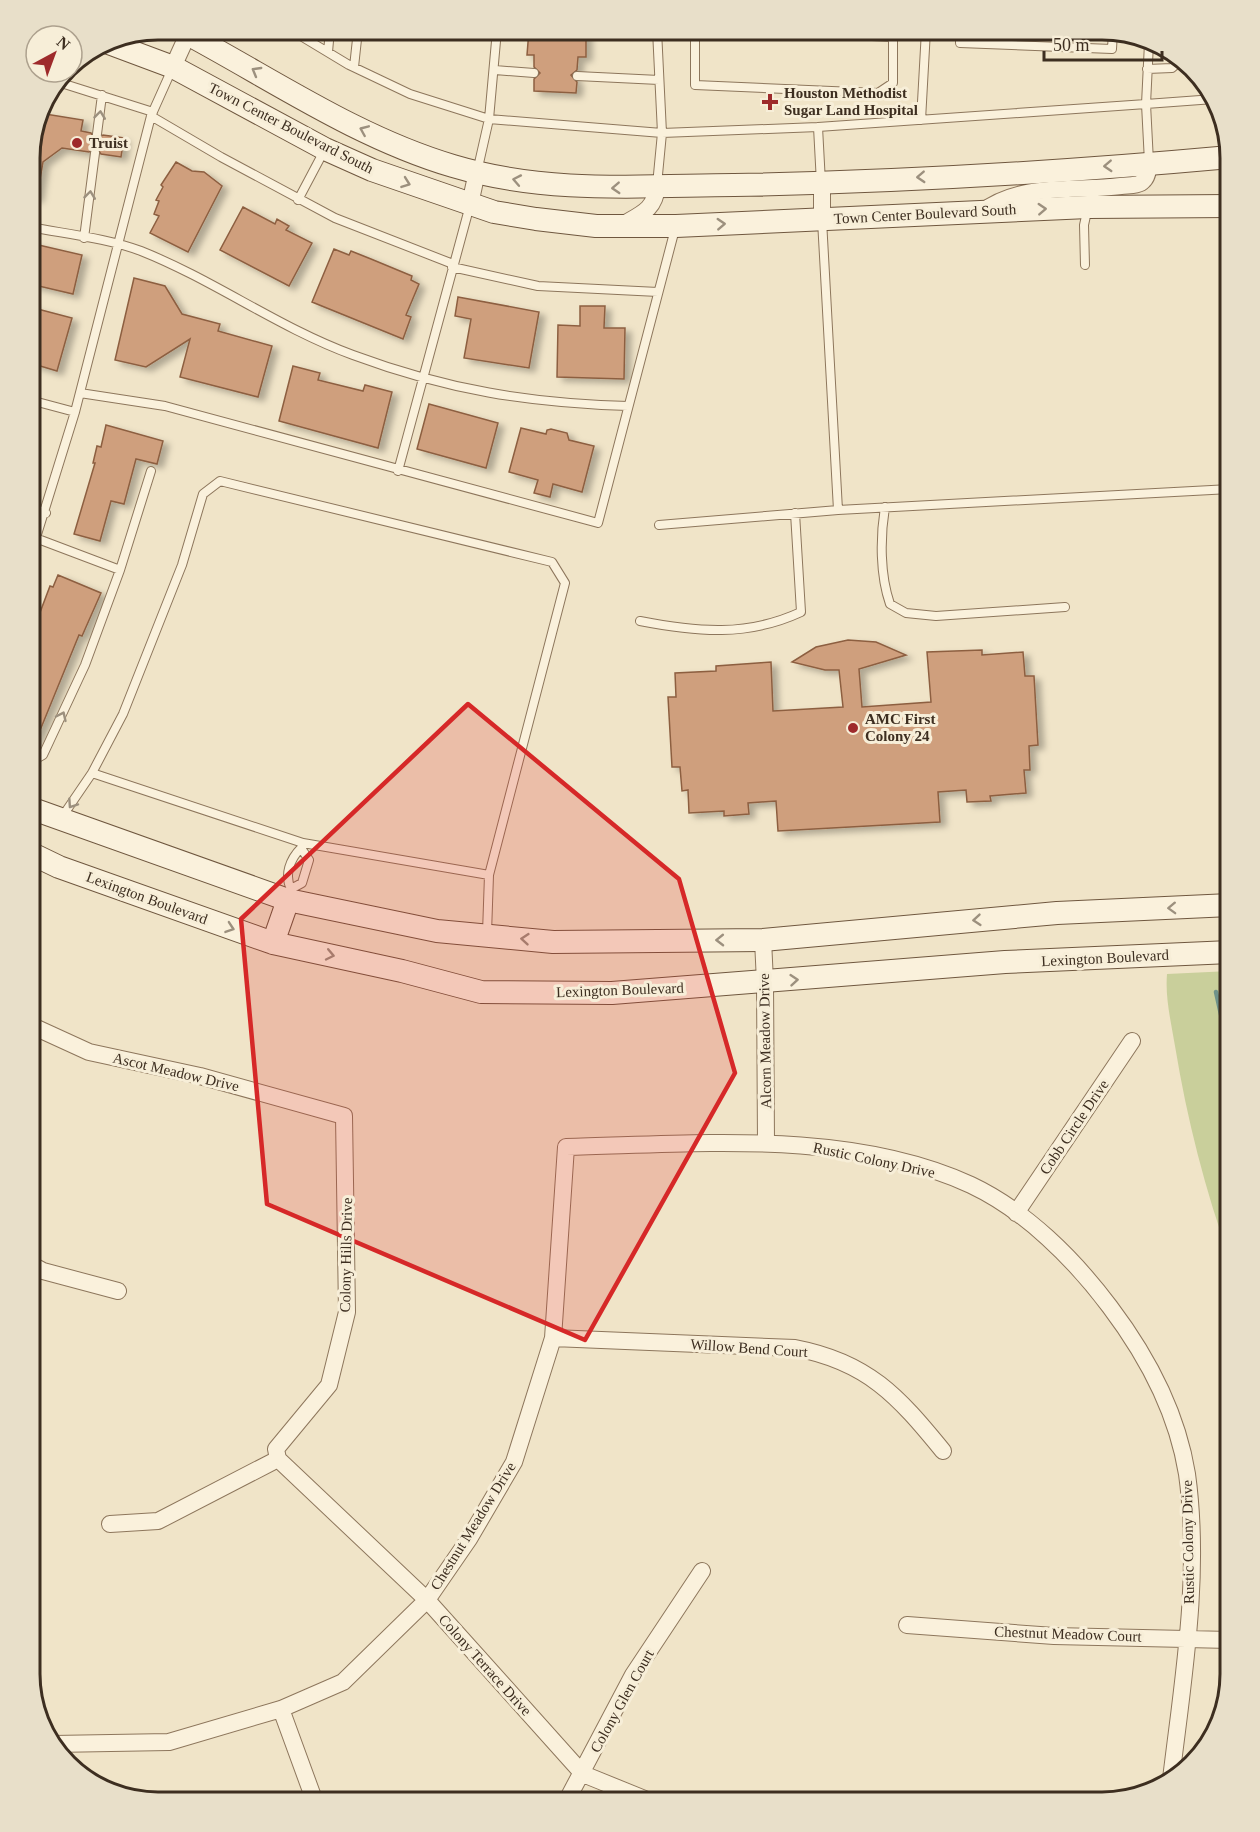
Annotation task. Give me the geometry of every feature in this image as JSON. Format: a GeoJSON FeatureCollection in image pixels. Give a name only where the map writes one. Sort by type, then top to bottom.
{"type":"FeatureCollection","features":[{"type":"Feature","properties":{"kind":"main road","name":"Town Center Boulevard South"},"geometry":{"type":"LineString","coordinates":[[202,40],[347,123],[451,165],[533,184],[603,189],[822,183],[1220,158]]}},
{"type":"Feature","properties":{"kind":"main road","name":"Town Center Boulevard South"},"geometry":{"type":"LineString","coordinates":[[120,47],[173,68],[325,149],[372,170],[494,212],[536,219],[621,226],[676,226],[1089,207],[1220,206]]}},
{"type":"Feature","properties":{"kind":"main road"},"geometry":{"type":"LineString","coordinates":[[41,812],[290,895],[437,931],[553,942],[763,940],[1057,913],[1220,905]]}},
{"type":"Feature","properties":{"kind":"main road","name":"Lexington Boulevard"},"geometry":{"type":"LineString","coordinates":[[41,858],[59,867],[273,943],[481,992],[612,993],[1005,962],[1220,952]]}},
{"type":"Feature","properties":{"kind":"main road"},"geometry":{"type":"LineString","coordinates":[[273,943],[290,895]]}},
{"type":"Feature","properties":{"kind":"street"},"geometry":{"type":"LineString","coordinates":[[173,68],[183,40]]}},
{"type":"Feature","properties":{"kind":"street"},"geometry":{"type":"LineString","coordinates":[[982,212],[998,200],[1030,191],[1105,188],[1141,183],[1146,179],[1149,164]]}},
{"type":"Feature","properties":{"kind":"street"},"geometry":{"type":"LineString","coordinates":[[470,204],[477,172]]}},
{"type":"Feature","properties":{"kind":"street"},"geometry":{"type":"LineString","coordinates":[[822,183],[822,219]]}},
{"type":"Feature","properties":{"kind":"street"},"geometry":{"type":"LineString","coordinates":[[621,226],[645,212],[656,200],[657,186]]}},
{"type":"Feature","properties":{"kind":"street","name":"Alcorn Meadow Drive"},"geometry":{"type":"LineString","coordinates":[[763,940],[766,1142]]}},
{"type":"Feature","properties":{"kind":"street","name":"Ascot Meadow Drive"},"geometry":{"type":"LineString","coordinates":[[40,1030],[89,1052],[200,1076],[326,1111]]}},
{"type":"Feature","properties":{"kind":"street","name":"Cobb Circle Drive"},"geometry":{"type":"LineString","coordinates":[[1016,1214],[1132,1041]]}},
{"type":"Feature","properties":{"kind":"street","name":"Colony Hills Drive"},"geometry":{"type":"LineString","coordinates":[[278,1459],[276,1449],[329,1385],[347,1311],[344,1116],[326,1111]]}},
{"type":"Feature","properties":{"kind":"street","name":"Rustic Colony Drive"},"geometry":{"type":"LineString","coordinates":[[566,1147],[766,1142],[830,1148],[925,1168],[972,1186],[1016,1214],[1058,1248],[1088,1278],[1137,1343],[1156,1377],[1174,1425],[1186,1473],[1191,1587],[1188,1638],[1172,1767]]}},
{"type":"Feature","properties":{"kind":"street","name":"Chestnut Meadow Drive"},"geometry":{"type":"LineString","coordinates":[[64,1744],[169,1742],[281,1709],[343,1682],[427,1600],[469,1539],[514,1462],[553,1338],[566,1147]]}},
{"type":"Feature","properties":{"kind":"street"},"geometry":{"type":"LineString","coordinates":[[40,1269],[118,1290]]}},
{"type":"Feature","properties":{"kind":"street","name":"Willow Bend Court"},"geometry":{"type":"LineString","coordinates":[[553,1338],[795,1348],[827,1354],[857,1368],[889,1391],[943,1452]]}},
{"type":"Feature","properties":{"kind":"street"},"geometry":{"type":"LineString","coordinates":[[110,1524],[158,1521],[278,1459]]}},
{"type":"Feature","properties":{"kind":"street","name":"Colony Terrace Drive"},"geometry":{"type":"LineString","coordinates":[[278,1459],[427,1600],[583,1774],[626,1791]]}},
{"type":"Feature","properties":{"kind":"street","name":"Colony Glen Court"},"geometry":{"type":"LineString","coordinates":[[572,1791],[633,1675],[702,1571]]}},
{"type":"Feature","properties":{"kind":"street","name":"Chestnut Meadow Court"},"geometry":{"type":"LineString","coordinates":[[907,1626],[1054,1636],[1220,1640]]}},
{"type":"Feature","properties":{"kind":"street"},"geometry":{"type":"LineString","coordinates":[[281,1709],[311,1791]]}},
{"type":"Feature","properties":{"kind":"lane"},"geometry":{"type":"LineString","coordinates":[[308,40],[354,67],[410,94],[489,119],[662,133],[818,127],[1204,100]]}},
{"type":"Feature","properties":{"kind":"lane"},"geometry":{"type":"LineString","coordinates":[[328,52],[329,40]]}},
{"type":"Feature","properties":{"kind":"lane"},"geometry":{"type":"LineString","coordinates":[[354,67],[357,40]]}},
{"type":"Feature","properties":{"kind":"lane"},"geometry":{"type":"LineString","coordinates":[[477,172],[489,119],[496,40]]}},
{"type":"Feature","properties":{"kind":"lane"},"geometry":{"type":"LineString","coordinates":[[657,41],[662,133],[657,186]]}},
{"type":"Feature","properties":{"kind":"lane"},"geometry":{"type":"LineString","coordinates":[[695,41],[695,85],[878,93],[892,83],[893,41]]}},
{"type":"Feature","properties":{"kind":"lane"},"geometry":{"type":"LineString","coordinates":[[921,120],[925,41]]}},
{"type":"Feature","properties":{"kind":"lane"},"geometry":{"type":"LineString","coordinates":[[960,41],[960,43],[1113,49],[1113,42]]}},
{"type":"Feature","properties":{"kind":"lane"},"geometry":{"type":"LineString","coordinates":[[1148,51],[1146,104],[1149,164]]}},
{"type":"Feature","properties":{"kind":"lane"},"geometry":{"type":"LineString","coordinates":[[1147,69],[1174,66]]}},
{"type":"Feature","properties":{"kind":"lane"},"geometry":{"type":"LineString","coordinates":[[41,530],[75,412],[152,114],[173,68]]}},
{"type":"Feature","properties":{"kind":"lane"},"geometry":{"type":"LineString","coordinates":[[495,70],[534,73]]}},
{"type":"Feature","properties":{"kind":"lane"},"geometry":{"type":"LineString","coordinates":[[577,76],[659,80]]}},
{"type":"Feature","properties":{"kind":"lane"},"geometry":{"type":"LineString","coordinates":[[67,85],[152,114],[298,200],[334,218],[453,266],[538,286],[658,292]]}},
{"type":"Feature","properties":{"kind":"lane"},"geometry":{"type":"LineString","coordinates":[[98,134],[102,95]]}},
{"type":"Feature","properties":{"kind":"lane"},"geometry":{"type":"LineString","coordinates":[[818,127],[822,183]]}},
{"type":"Feature","properties":{"kind":"lane"},"geometry":{"type":"LineString","coordinates":[[298,200],[325,149]]}},
{"type":"Feature","properties":{"kind":"lane"},"geometry":{"type":"LineString","coordinates":[[84,238],[95,153]]}},
{"type":"Feature","properties":{"kind":"lane"},"geometry":{"type":"LineString","coordinates":[[398,471],[470,204]]}},
{"type":"Feature","properties":{"kind":"lane"},"geometry":{"type":"LineString","coordinates":[[1084,264],[1084,225],[1089,207]]}},
{"type":"Feature","properties":{"kind":"lane"},"geometry":{"type":"LineString","coordinates":[[822,219],[838,510]]}},
{"type":"Feature","properties":{"kind":"lane"},"geometry":{"type":"LineString","coordinates":[[80,393],[165,406],[598,524],[676,226]]}},
{"type":"Feature","properties":{"kind":"lane"},"geometry":{"type":"LineString","coordinates":[[41,229],[117,244],[164,261],[304,334],[352,355],[423,378],[517,399],[628,406]]}},
{"type":"Feature","properties":{"kind":"lane"},"geometry":{"type":"LineString","coordinates":[[41,403],[75,412]]}},
{"type":"Feature","properties":{"kind":"lane"},"geometry":{"type":"LineString","coordinates":[[41,757],[44,755],[85,665],[120,570],[151,471]]}},
{"type":"Feature","properties":{"kind":"lane"},"geometry":{"type":"LineString","coordinates":[[60,820],[92,773],[123,714],[182,565],[203,494],[220,481],[541,559],[552,562],[565,583],[489,875],[487,936]]}},
{"type":"Feature","properties":{"kind":"lane"},"geometry":{"type":"LineString","coordinates":[[659,525],[885,507],[1220,490]]}},
{"type":"Feature","properties":{"kind":"lane"},"geometry":{"type":"LineString","coordinates":[[885,507],[882,527],[885,588],[890,604],[906,613],[936,616],[1065,608]]}},
{"type":"Feature","properties":{"kind":"lane"},"geometry":{"type":"LineString","coordinates":[[41,511],[46,513]]}},
{"type":"Feature","properties":{"kind":"lane"},"geometry":{"type":"LineString","coordinates":[[640,621],[701,632],[775,624],[801,612],[795,513]]}},
{"type":"Feature","properties":{"kind":"lane"},"geometry":{"type":"LineString","coordinates":[[41,540],[120,570]]}},
{"type":"Feature","properties":{"kind":"lane"},"geometry":{"type":"LineString","coordinates":[[92,773],[302,845],[489,875]]}},
{"type":"Feature","properties":{"kind":"lane"},"geometry":{"type":"LineString","coordinates":[[290,895],[302,884],[309,861],[302,845]]}},
{"type":"Feature","properties":{"kind":"lane"},"geometry":{"type":"LineString","coordinates":[[290,895],[287,880],[293,856],[302,845]]}},
{"type":"Feature","properties":{"kind":"highlighted area"},"geometry":{"type":"Polygon","coordinates":[[[468,704],[679,879],[735,1073],[585,1340],[267,1204],[241,919],[468,704]]]}},
{"type":"Feature","properties":{"kind":"green space"},"geometry":{"type":"Polygon","coordinates":[[[1220,971],[1220,1228],[1191,1127],[1170,1019],[1167,974],[1220,971]]]}},
{"type":"Feature","properties":{"kind":"building"},"geometry":{"type":"Polygon","coordinates":[[[528,40],[586,40],[586,57],[578,57],[577,70],[571,75],[577,82],[576,93],[534,91],[534,79],[540,73],[534,67],[534,55],[527,55],[528,40]]]}},
{"type":"Feature","properties":{"kind":"building","name":"Truist"},"geometry":{"type":"Polygon","coordinates":[[[49,115],[83,120],[81,131],[91,133],[96,140],[103,135],[124,138],[121,157],[101,154],[96,147],[89,152],[62,148],[43,162],[41,174],[43,135],[49,115]]]}},
{"type":"Feature","properties":{"kind":"building"},"geometry":{"type":"Polygon","coordinates":[[[176,162],[192,171],[204,172],[222,186],[188,252],[150,233],[159,216],[154,214],[159,201],[156,200],[163,187],[161,185],[176,162]]]}},
{"type":"Feature","properties":{"kind":"building"},"geometry":{"type":"Polygon","coordinates":[[[243,207],[275,224],[277,219],[289,226],[286,230],[312,243],[289,286],[220,250],[243,207]]]}},
{"type":"Feature","properties":{"kind":"building"},"geometry":{"type":"Polygon","coordinates":[[[41,246],[82,255],[73,294],[41,287],[41,246]]]}},
{"type":"Feature","properties":{"kind":"building"},"geometry":{"type":"Polygon","coordinates":[[[334,249],[349,255],[351,251],[371,259],[412,276],[411,280],[419,284],[406,315],[411,317],[403,339],[312,302],[334,249]]]}},
{"type":"Feature","properties":{"kind":"building"},"geometry":{"type":"Polygon","coordinates":[[[134,278],[165,286],[182,314],[220,324],[218,331],[272,346],[258,397],[180,377],[190,339],[146,367],[115,360],[134,278]]]}},
{"type":"Feature","properties":{"kind":"building"},"geometry":{"type":"Polygon","coordinates":[[[458,297],[539,312],[529,368],[464,358],[471,319],[455,316],[458,297]]]}},
{"type":"Feature","properties":{"kind":"building"},"geometry":{"type":"Polygon","coordinates":[[[580,306],[605,306],[604,328],[625,328],[624,379],[557,377],[558,325],[580,326],[580,306]]]}},
{"type":"Feature","properties":{"kind":"building"},"geometry":{"type":"Polygon","coordinates":[[[41,310],[72,318],[57,371],[41,366],[41,310]]]}},
{"type":"Feature","properties":{"kind":"building"},"geometry":{"type":"Polygon","coordinates":[[[293,366],[320,373],[318,380],[363,391],[365,385],[392,392],[378,448],[279,421],[293,366]]]}},
{"type":"Feature","properties":{"kind":"building"},"geometry":{"type":"Polygon","coordinates":[[[429,404],[498,423],[486,468],[417,449],[429,404]]]}},
{"type":"Feature","properties":{"kind":"building"},"geometry":{"type":"Polygon","coordinates":[[[106,425],[163,441],[157,464],[136,459],[124,504],[111,501],[100,541],[74,534],[95,463],[93,463],[97,446],[101,447],[106,425]]]}},
{"type":"Feature","properties":{"kind":"building"},"geometry":{"type":"Polygon","coordinates":[[[521,428],[546,434],[547,430],[551,429],[567,433],[569,440],[594,446],[582,492],[553,484],[550,497],[534,493],[538,480],[509,472],[521,428]]]}},
{"type":"Feature","properties":{"kind":"building"},"geometry":{"type":"Polygon","coordinates":[[[58,575],[101,593],[82,636],[79,635],[41,729],[41,611],[50,586],[53,587],[58,575]]]}},
{"type":"Feature","properties":{"kind":"building","name":"AMC First Colony 24"},"geometry":{"type":"Polygon","coordinates":[[[848,640],[876,642],[906,655],[859,669],[862,707],[931,702],[927,652],[982,650],[982,655],[1023,652],[1025,676],[1034,676],[1038,745],[1029,746],[1030,770],[1024,770],[1026,793],[990,796],[991,801],[967,802],[966,790],[938,792],[940,822],[778,831],[776,801],[748,803],[749,814],[724,816],[724,811],[689,813],[688,790],[682,791],[680,767],[672,767],[668,697],[676,697],[675,673],[716,671],[716,666],[771,662],[773,711],[843,707],[839,670],[825,670],[792,662],[816,647],[848,640]]]}},
{"type":"Feature","properties":{"kind":"waterway"},"geometry":{"type":"LineString","coordinates":[[1216,992],[1220,1010]]}},
{"type":"Feature","properties":{"kind":"place","name":"Houston Methodist Sugar Land Hospital"},"geometry":{"type":"Point","coordinates":[770,102]}},
{"type":"Feature","properties":{"kind":"place","name":"Truist"},"geometry":{"type":"Point","coordinates":[77,143]}},
{"type":"Feature","properties":{"kind":"place","name":"AMC First Colony 24"},"geometry":{"type":"Point","coordinates":[853,728]}}]}
